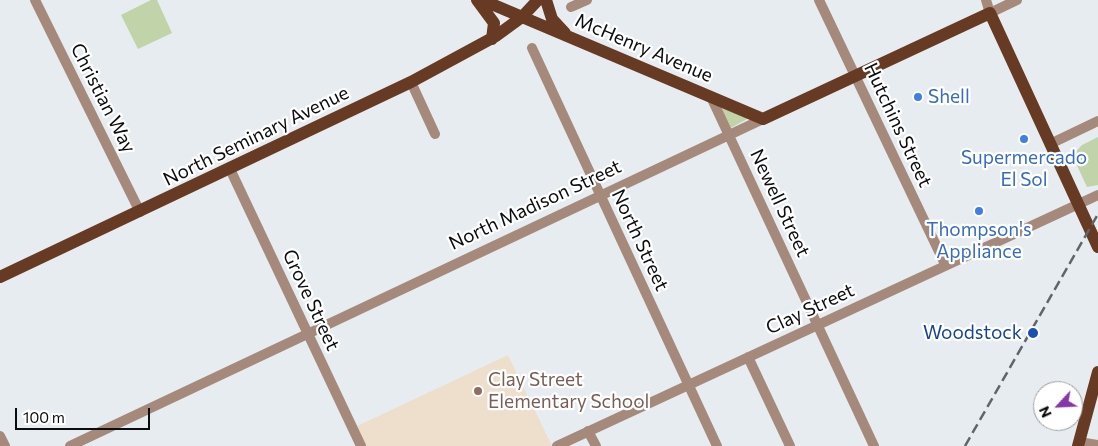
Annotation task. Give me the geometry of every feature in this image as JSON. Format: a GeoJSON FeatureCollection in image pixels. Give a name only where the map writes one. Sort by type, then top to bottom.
{"type":"FeatureCollection","features":[{"type":"Feature","properties":{"kind":"main road"},"geometry":{"type":"LineString","coordinates":[[477,0],[494,23],[492,39]]}},
{"type":"Feature","properties":{"kind":"main road","name":"McHenry Avenue"},"geometry":{"type":"LineString","coordinates":[[482,0],[763,119]]}},
{"type":"Feature","properties":{"kind":"main road","name":"North Seminary Avenue"},"geometry":{"type":"LineString","coordinates":[[0,277],[411,82],[492,39],[522,18],[538,0]]}},
{"type":"Feature","properties":{"kind":"main road"},"geometry":{"type":"LineString","coordinates":[[546,0],[552,19],[568,37]]}},
{"type":"Feature","properties":{"kind":"main road"},"geometry":{"type":"LineString","coordinates":[[990,13],[1098,247]]}},
{"type":"Feature","properties":{"kind":"main road","name":"North Madison Street"},"geometry":{"type":"LineString","coordinates":[[763,119],[990,13]]}},
{"type":"Feature","properties":{"kind":"main road"},"geometry":{"type":"LineString","coordinates":[[1078,444],[1098,372]]}},
{"type":"Feature","properties":{"kind":"street","name":"Christian Way"},"geometry":{"type":"LineString","coordinates":[[35,0],[140,212]]}},
{"type":"Feature","properties":{"kind":"street"},"geometry":{"type":"LineString","coordinates":[[571,7],[587,0]]}},
{"type":"Feature","properties":{"kind":"street","name":"Hutchins Street"},"geometry":{"type":"LineString","coordinates":[[819,0],[945,264]]}},
{"type":"Feature","properties":{"kind":"street"},"geometry":{"type":"LineString","coordinates":[[986,0],[990,13]]}},
{"type":"Feature","properties":{"kind":"street","name":"North Madison Street"},"geometry":{"type":"LineString","coordinates":[[990,13],[1016,0]]}},
{"type":"Feature","properties":{"kind":"street","name":"North Street"},"geometry":{"type":"LineString","coordinates":[[532,48],[717,446]]}},
{"type":"Feature","properties":{"kind":"street"},"geometry":{"type":"LineString","coordinates":[[411,82],[436,134]]}},
{"type":"Feature","properties":{"kind":"street","name":"Newell Street"},"geometry":{"type":"LineString","coordinates":[[711,97],[874,446]]}},
{"type":"Feature","properties":{"kind":"street","name":"North Madison Street"},"geometry":{"type":"LineString","coordinates":[[70,446],[763,119]]}},
{"type":"Feature","properties":{"kind":"street"},"geometry":{"type":"LineString","coordinates":[[1050,144],[1098,121]]}},
{"type":"Feature","properties":{"kind":"street","name":"Grove Street"},"geometry":{"type":"LineString","coordinates":[[230,169],[362,446]]}},
{"type":"Feature","properties":{"kind":"street","name":"Clay Street"},"geometry":{"type":"LineString","coordinates":[[557,446],[945,264],[1098,195]]}},
{"type":"Feature","properties":{"kind":"street"},"geometry":{"type":"LineString","coordinates":[[748,357],[790,446]]}},
{"type":"Feature","properties":{"kind":"street"},"geometry":{"type":"LineString","coordinates":[[588,431],[596,446]]}},
{"type":"Feature","properties":{"kind":"street"},"geometry":{"type":"LineString","coordinates":[[0,436],[4,446]]}},
{"type":"Feature","properties":{"kind":"street"},"geometry":{"type":"LineString","coordinates":[[1078,444],[1098,445]]}},
{"type":"Feature","properties":{"kind":"shaded area","name":"Clay Street Elementary School"},"geometry":{"type":"Polygon","coordinates":[[[508,355],[552,446],[361,446],[353,428],[508,355]]]}},
{"type":"Feature","properties":{"kind":"green space"},"geometry":{"type":"Polygon","coordinates":[[[151,0],[157,0],[172,33],[138,49],[121,15],[151,0]]]}},
{"type":"Feature","properties":{"kind":"green space"},"geometry":{"type":"Polygon","coordinates":[[[719,107],[749,118],[729,129],[719,107]]]}},
{"type":"Feature","properties":{"kind":"green space"},"geometry":{"type":"Polygon","coordinates":[[[1098,137],[1098,185],[1087,187],[1074,159],[1075,152],[1082,145],[1098,137]]]}},
{"type":"Feature","properties":{"kind":"railway"},"geometry":{"type":"LineString","coordinates":[[965,446],[1098,214]]}},
{"type":"Feature","properties":{"kind":"place","name":"Shell"},"geometry":{"type":"Point","coordinates":[918,97]}},
{"type":"Feature","properties":{"kind":"place","name":"Supermercado El Sol"},"geometry":{"type":"Point","coordinates":[1024,139]}},
{"type":"Feature","properties":{"kind":"place","name":"Thompson's Appliance"},"geometry":{"type":"Point","coordinates":[979,211]}},
{"type":"Feature","properties":{"kind":"place","name":"Woodstock"},"geometry":{"type":"Point","coordinates":[1033,333]}},
{"type":"Feature","properties":{"kind":"place","name":"Clay Street Elementary School"},"geometry":{"type":"Point","coordinates":[478,391]}}]}
